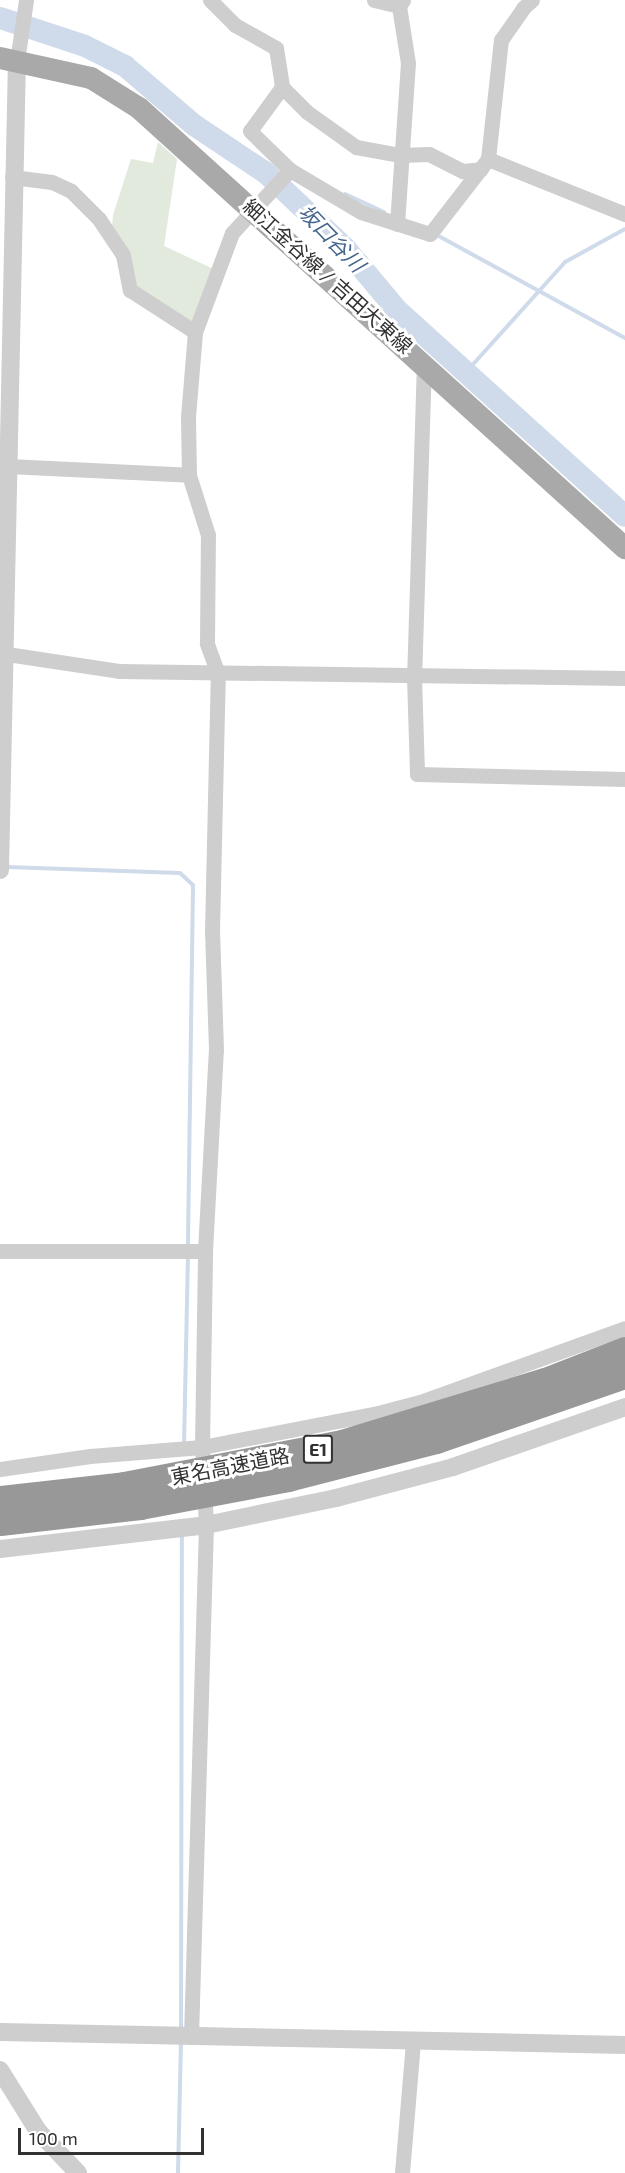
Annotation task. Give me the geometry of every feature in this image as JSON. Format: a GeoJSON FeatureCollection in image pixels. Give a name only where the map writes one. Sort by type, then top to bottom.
{"type":"FeatureCollection","features":[{"type":"Feature","properties":{"kind":"highway","name":"東名高速道路"},"geometry":{"type":"LineString","coordinates":[[0,1499],[156,1480],[342,1443],[544,1381],[625,1350]]}},
{"type":"Feature","properties":{"kind":"highway","name":"東名高速道路"},"geometry":{"type":"LineString","coordinates":[[0,1522],[140,1506],[288,1478],[436,1440],[625,1375]]}},
{"type":"Feature","properties":{"kind":"main road","name":"細江金谷線 / 吉田大東線"},"geometry":{"type":"LineString","coordinates":[[8,60],[91,78],[139,108],[255,205],[625,548]]}},
{"type":"Feature","properties":{"kind":"street"},"geometry":{"type":"LineString","coordinates":[[0,870],[2,653],[8,466],[5,264],[12,177],[8,60],[19,37],[26,0]]}},
{"type":"Feature","properties":{"kind":"street"},"geometry":{"type":"LineString","coordinates":[[210,0],[235,25],[276,48],[282,87],[307,112],[356,147],[400,155],[429,154],[463,171],[484,164],[625,214]]}},
{"type":"Feature","properties":{"kind":"street"},"geometry":{"type":"LineString","coordinates":[[374,0],[401,3],[408,63],[397,218]]}},
{"type":"Feature","properties":{"kind":"street"},"geometry":{"type":"LineString","coordinates":[[282,87],[250,131],[290,170],[361,212],[397,218],[433,230],[484,164],[501,40],[523,8],[532,0]]}},
{"type":"Feature","properties":{"kind":"street"},"geometry":{"type":"LineString","coordinates":[[184,2037],[190,1528],[197,1448],[201,1251],[216,1050],[212,931],[218,674],[207,643],[208,535],[189,475],[188,417],[195,332],[232,233],[255,205],[290,170]]}},
{"type":"Feature","properties":{"kind":"street"},"geometry":{"type":"LineString","coordinates":[[12,177],[52,182],[71,190],[99,219],[123,255],[130,290],[195,332]]}},
{"type":"Feature","properties":{"kind":"street"},"geometry":{"type":"LineString","coordinates":[[424,362],[414,677],[417,774],[625,778]]}},
{"type":"Feature","properties":{"kind":"street"},"geometry":{"type":"LineString","coordinates":[[8,466],[189,475]]}},
{"type":"Feature","properties":{"kind":"street"},"geometry":{"type":"LineString","coordinates":[[2,653],[119,671],[414,677],[625,678]]}},
{"type":"Feature","properties":{"kind":"street"},"geometry":{"type":"LineString","coordinates":[[0,1251],[201,1251]]}},
{"type":"Feature","properties":{"kind":"street"},"geometry":{"type":"LineString","coordinates":[[0,1469],[90,1456],[197,1448],[420,1402],[625,1328]]}},
{"type":"Feature","properties":{"kind":"street"},"geometry":{"type":"LineString","coordinates":[[0,1548],[190,1528],[336,1498],[453,1467],[625,1407]]}},
{"type":"Feature","properties":{"kind":"street"},"geometry":{"type":"LineString","coordinates":[[0,2032],[625,2045]]}},
{"type":"Feature","properties":{"kind":"street"},"geometry":{"type":"LineString","coordinates":[[402,2173],[413,2042]]}},
{"type":"Feature","properties":{"kind":"street"},"geometry":{"type":"LineString","coordinates":[[0,2070],[38,2131],[78,2173]]}},
{"type":"Feature","properties":{"kind":"shaded area"},"geometry":{"type":"Polygon","coordinates":[[[158,142],[177,159],[164,246],[218,271],[194,328],[130,290],[111,237],[113,215],[131,159],[153,163],[158,142]]]}},
{"type":"Feature","properties":{"kind":"waterway","name":"坂口谷川"},"geometry":{"type":"LineString","coordinates":[[0,18],[85,46],[125,66],[194,125],[266,173],[346,249],[397,310],[625,516]]}},
{"type":"Feature","properties":{"kind":"waterway"},"geometry":{"type":"LineString","coordinates":[[266,173],[271,166]]}},
{"type":"Feature","properties":{"kind":"waterway"},"geometry":{"type":"LineString","coordinates":[[345,194],[384,212]]}},
{"type":"Feature","properties":{"kind":"waterway"},"geometry":{"type":"LineString","coordinates":[[467,371],[565,262],[625,229]]}},
{"type":"Feature","properties":{"kind":"waterway"},"geometry":{"type":"LineString","coordinates":[[435,234],[625,338]]}},
{"type":"Feature","properties":{"kind":"waterway"},"geometry":{"type":"LineString","coordinates":[[7,867],[180,873],[193,885],[188,1247]]}},
{"type":"Feature","properties":{"kind":"waterway"},"geometry":{"type":"LineString","coordinates":[[184,1445],[188,1254]]}},
{"type":"Feature","properties":{"kind":"waterway"},"geometry":{"type":"LineString","coordinates":[[181,2030],[182,1533]]}},
{"type":"Feature","properties":{"kind":"waterway"},"geometry":{"type":"LineString","coordinates":[[178,2173],[181,2040]]}}]}
